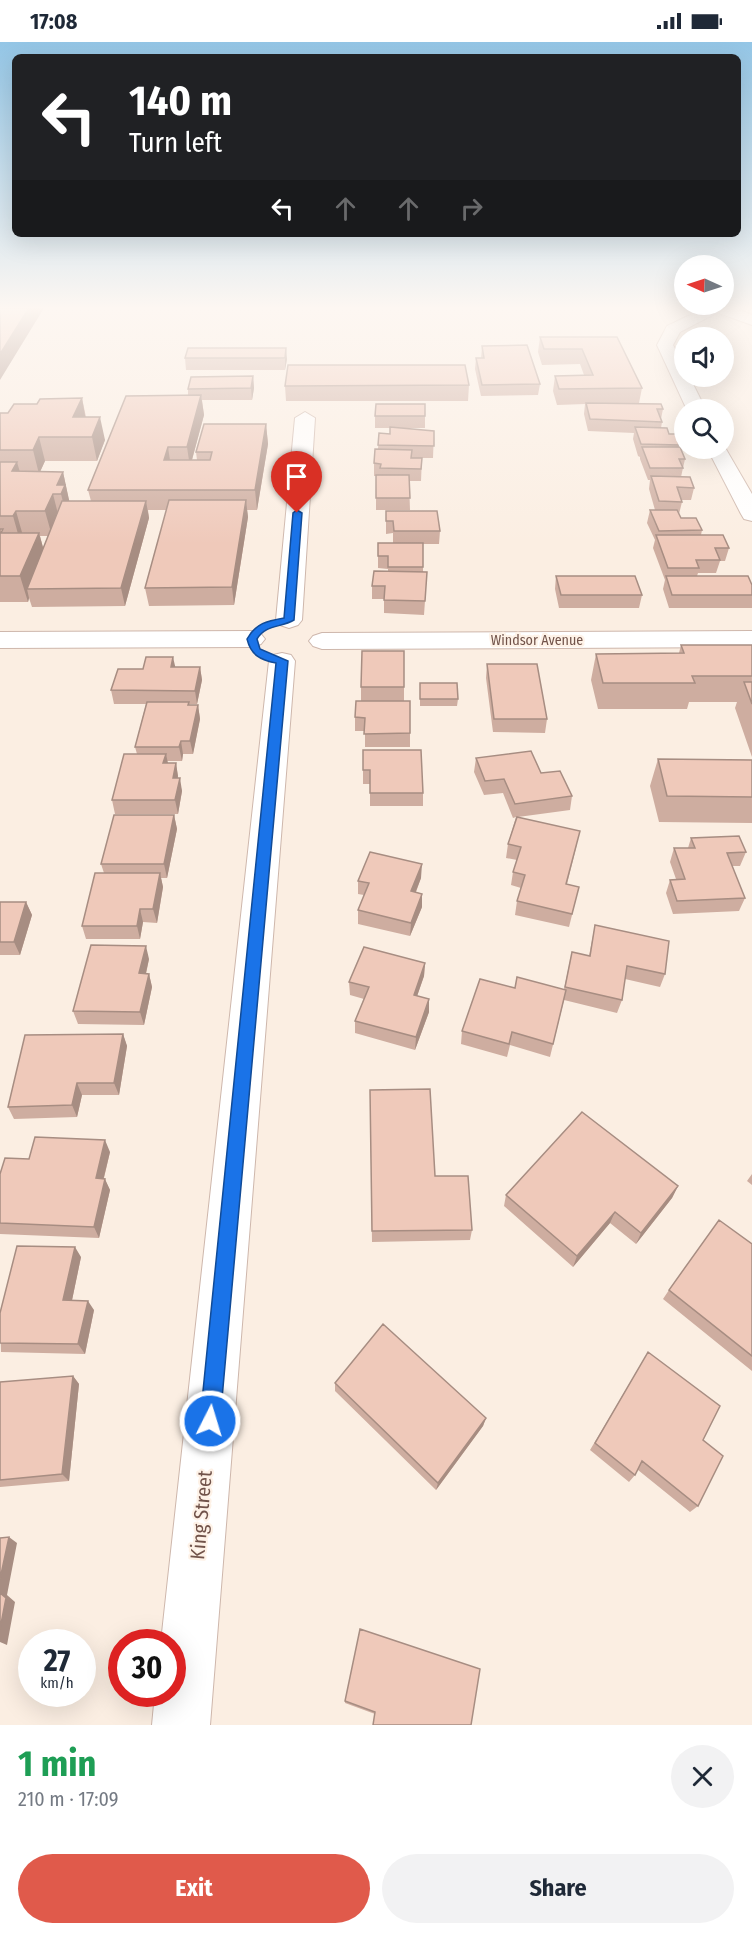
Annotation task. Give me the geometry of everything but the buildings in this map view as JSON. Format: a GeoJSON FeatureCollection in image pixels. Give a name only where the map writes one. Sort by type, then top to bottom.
{"type":"FeatureCollection","features":[{"type":"Feature","properties":{"kind":"street"},"geometry":{"type":"LineString","coordinates":[[289,620],[305,418]]}},
{"type":"Feature","properties":{"kind":"street"},"geometry":{"type":"LineString","coordinates":[[723,459],[752,514]]}},
{"type":"Feature","properties":{"kind":"street"},"geometry":{"type":"LineString","coordinates":[[0,640],[267,650],[299,659],[313,653],[322,641],[320,632],[313,625],[289,620],[266,625],[257,630],[267,650]]}},
{"type":"Feature","properties":{"kind":"street","name":"Windsor Avenue"},"geometry":{"type":"LineString","coordinates":[[322,641],[752,639]]}},
{"type":"Feature","properties":{"kind":"street","name":"King Street"},"geometry":{"type":"LineString","coordinates":[[181,1725],[267,650]]}},
{"type":"Feature","properties":{"kind":"route"},"geometry":{"type":"LineString","coordinates":[[210,1421],[282,661],[268,658],[255,651],[252,639],[257,630],[266,625],[289,620],[297,513]]}}]}
